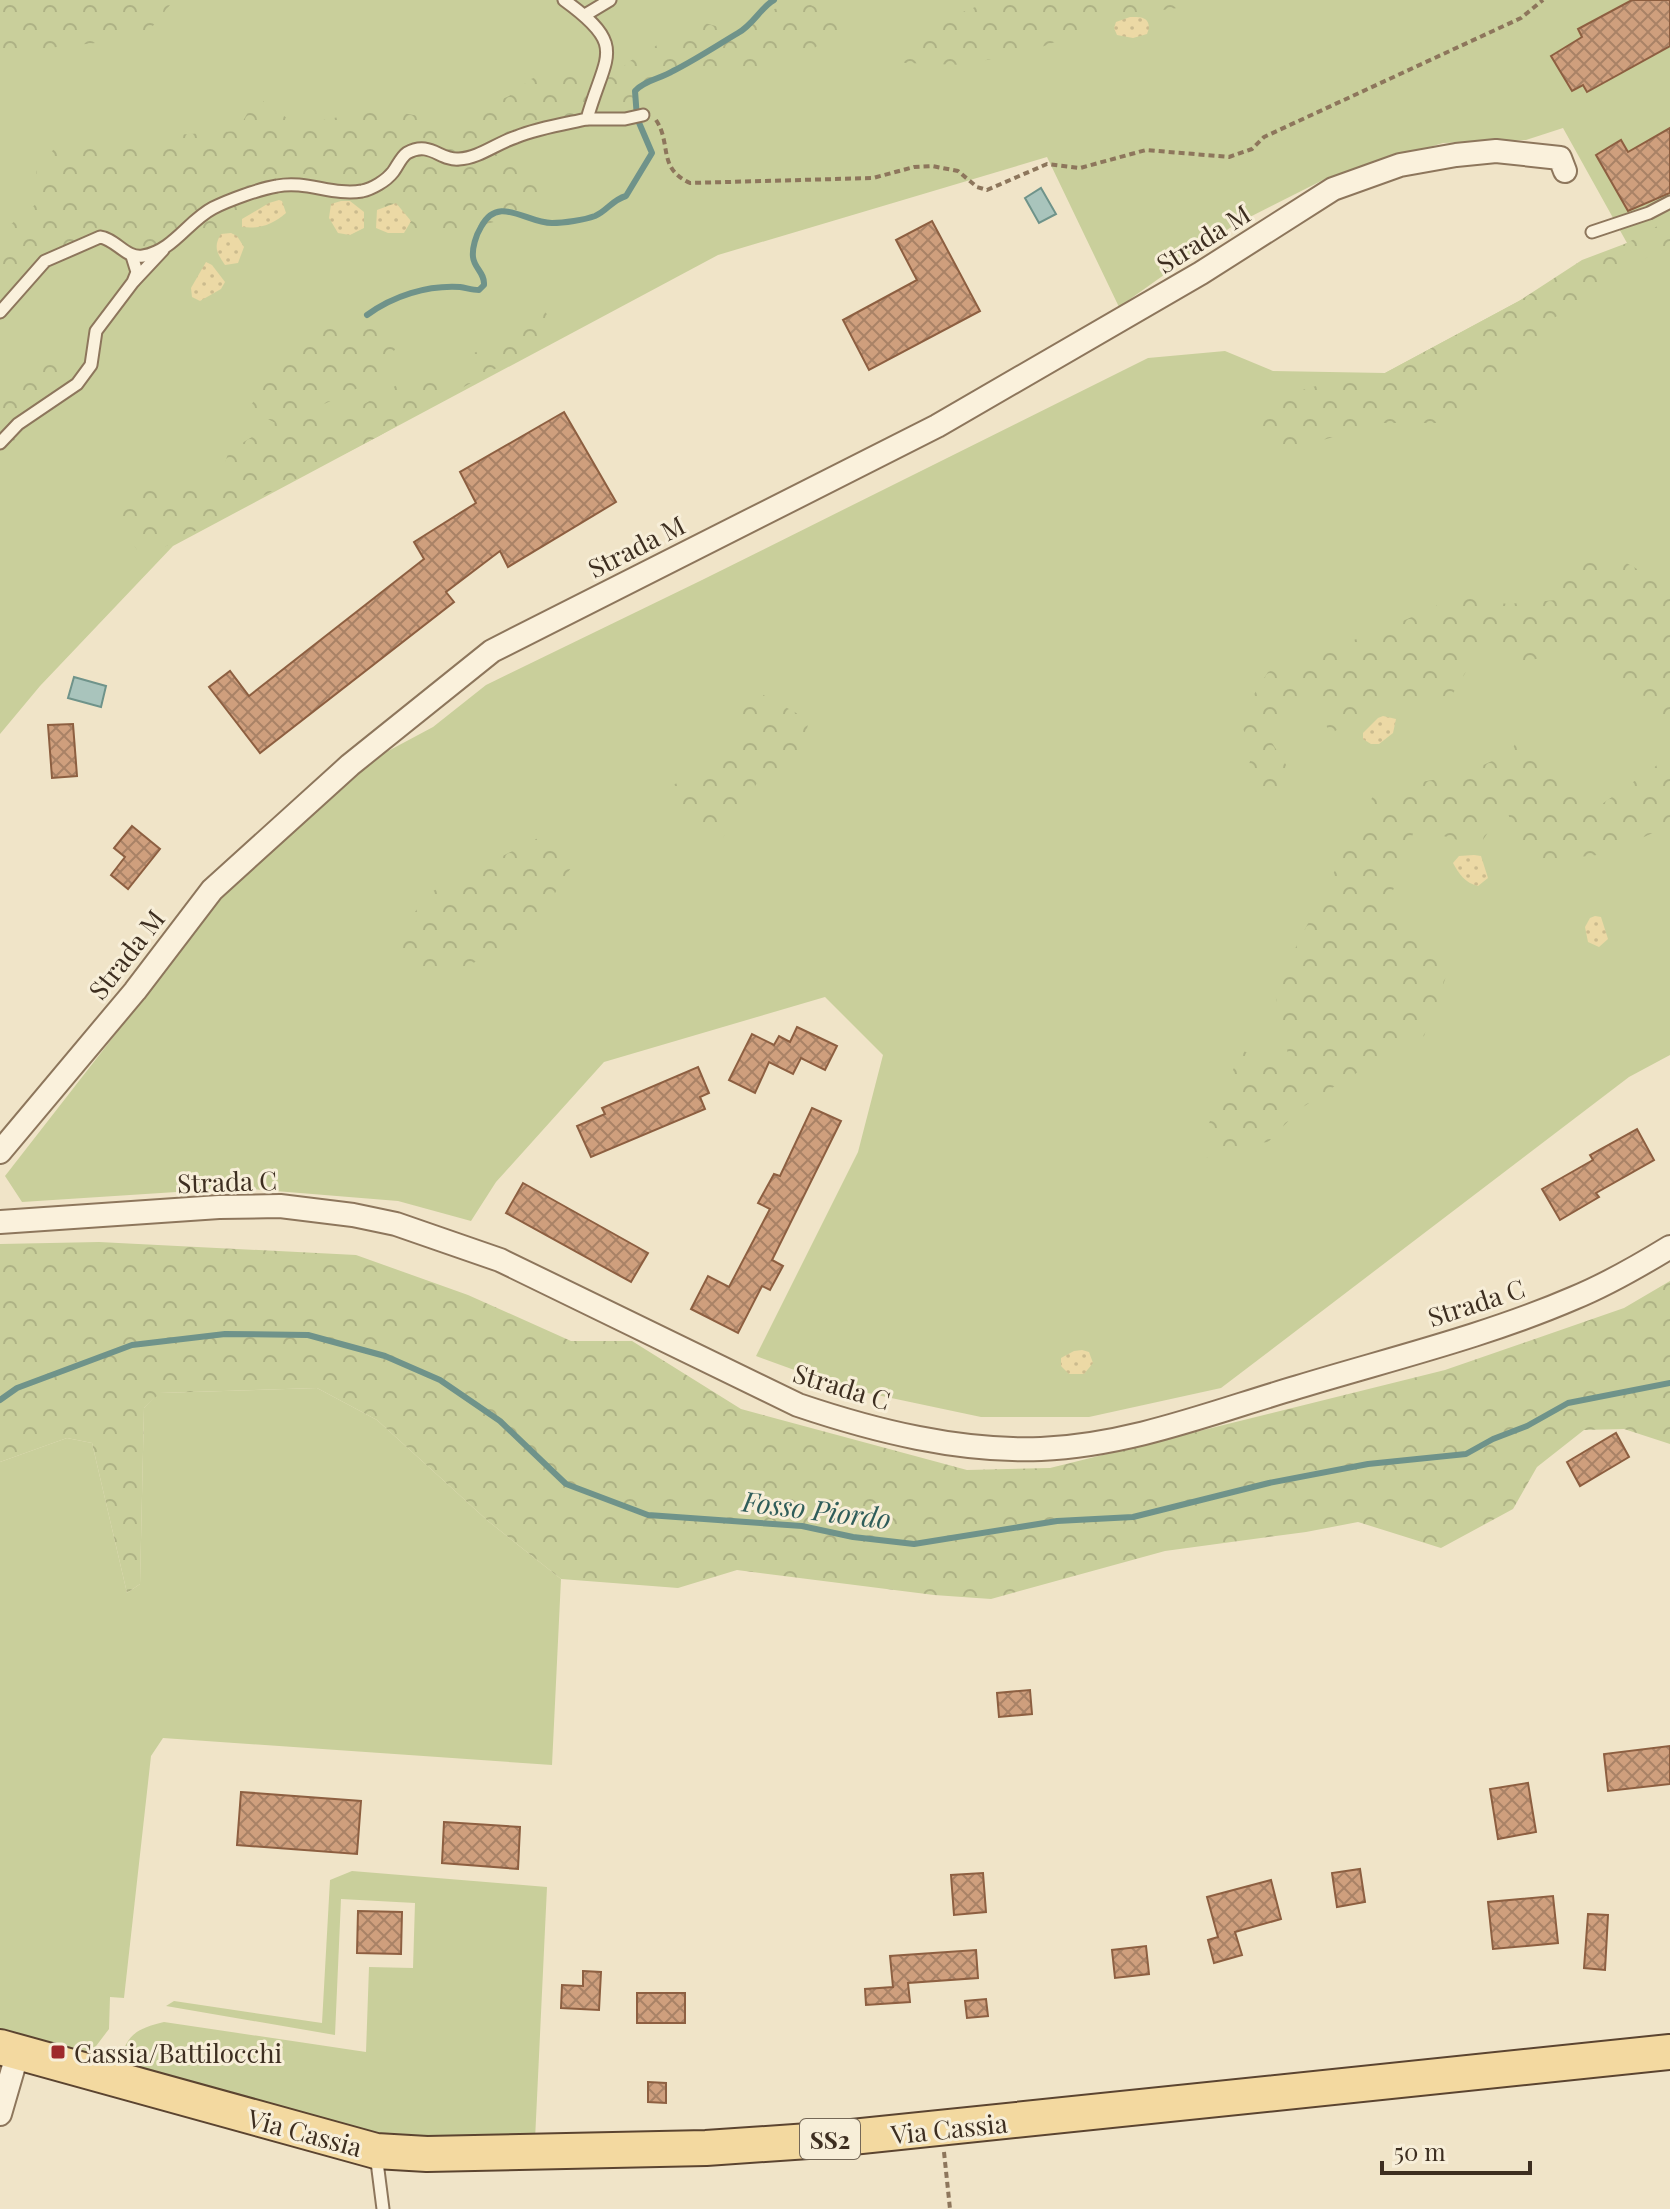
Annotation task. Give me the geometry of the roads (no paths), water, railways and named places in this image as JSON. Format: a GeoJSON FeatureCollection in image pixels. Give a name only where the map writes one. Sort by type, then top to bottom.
{"type":"FeatureCollection","features":[{"type":"Feature","properties":{"kind":"main road","name":"Via Cassia"},"geometry":{"type":"LineString","coordinates":[[9,2050],[376,2151],[427,2154],[706,2148],[942,2129],[1670,2052]]}},
{"type":"Feature","properties":{"kind":"street","name":"Strada M"},"geometry":{"type":"LineString","coordinates":[[0,1152],[135,991],[212,890],[350,765],[492,651],[937,426],[1201,273],[1333,189],[1400,165],[1496,151],[1560,158],[1565,171]]}},
{"type":"Feature","properties":{"kind":"street","name":"Strada C"},"geometry":{"type":"LineString","coordinates":[[0,1222],[250,1206],[313,1209],[382,1221],[500,1260],[798,1405],[827,1415],[945,1443],[1018,1450],[1087,1445],[1159,1431],[1524,1318],[1602,1286],[1670,1247]]}},
{"type":"Feature","properties":{"kind":"street"},"geometry":{"type":"LineString","coordinates":[[0,2114],[9,2050]]}},
{"type":"Feature","properties":{"kind":"lane"},"geometry":{"type":"LineString","coordinates":[[564,0],[598,27],[607,46],[605,69],[594,92],[587,119]]}},
{"type":"Feature","properties":{"kind":"lane"},"geometry":{"type":"LineString","coordinates":[[585,15],[610,0]]}},
{"type":"Feature","properties":{"kind":"lane"},"geometry":{"type":"LineString","coordinates":[[0,443],[18,424],[77,384],[91,365],[96,331],[133,282],[167,246],[212,209],[277,186],[309,185],[339,192],[364,191],[391,175],[405,154],[422,148],[436,150],[458,160],[517,136],[587,119],[639,116]]}},
{"type":"Feature","properties":{"kind":"lane"},"geometry":{"type":"LineString","coordinates":[[1592,232],[1649,213],[1670,202]]}},
{"type":"Feature","properties":{"kind":"lane"},"geometry":{"type":"LineString","coordinates":[[0,312],[45,261],[100,237],[109,238],[132,256],[142,257],[167,246]]}},
{"type":"Feature","properties":{"kind":"lane"},"geometry":{"type":"LineString","coordinates":[[132,256],[137,272],[133,282]]}},
{"type":"Feature","properties":{"kind":"lane"},"geometry":{"type":"LineString","coordinates":[[376,2151],[383,2209]]}},
{"type":"Feature","properties":{"kind":"water"},"geometry":{"type":"Polygon","coordinates":[[[1041,188],[1056,214],[1039,223],[1025,198],[1041,188]]]}},
{"type":"Feature","properties":{"kind":"water"},"geometry":{"type":"Polygon","coordinates":[[[74,677],[106,686],[101,707],[68,698],[74,677]]]}},
{"type":"Feature","properties":{"kind":"waterway"},"geometry":{"type":"LineString","coordinates":[[367,315],[399,297],[423,290],[448,287],[479,290],[484,281],[474,261],[474,246],[481,227],[496,212],[504,211],[542,222],[568,222],[595,216],[626,196],[652,153],[637,118],[635,91],[738,33],[774,0]]}},
{"type":"Feature","properties":{"kind":"waterway","name":"Fosso Piordo"},"geometry":{"type":"LineString","coordinates":[[0,1400],[17,1388],[132,1345],[225,1334],[308,1335],[385,1356],[440,1380],[500,1421],[566,1484],[648,1515],[802,1526],[853,1537],[914,1544],[1057,1521],[1133,1517],[1269,1483],[1368,1464],[1466,1454],[1568,1403],[1670,1383]]}},
{"type":"Feature","properties":{"kind":"place","name":"Cassia/Battilocchi"},"geometry":{"type":"Point","coordinates":[58,2052]}}]}
